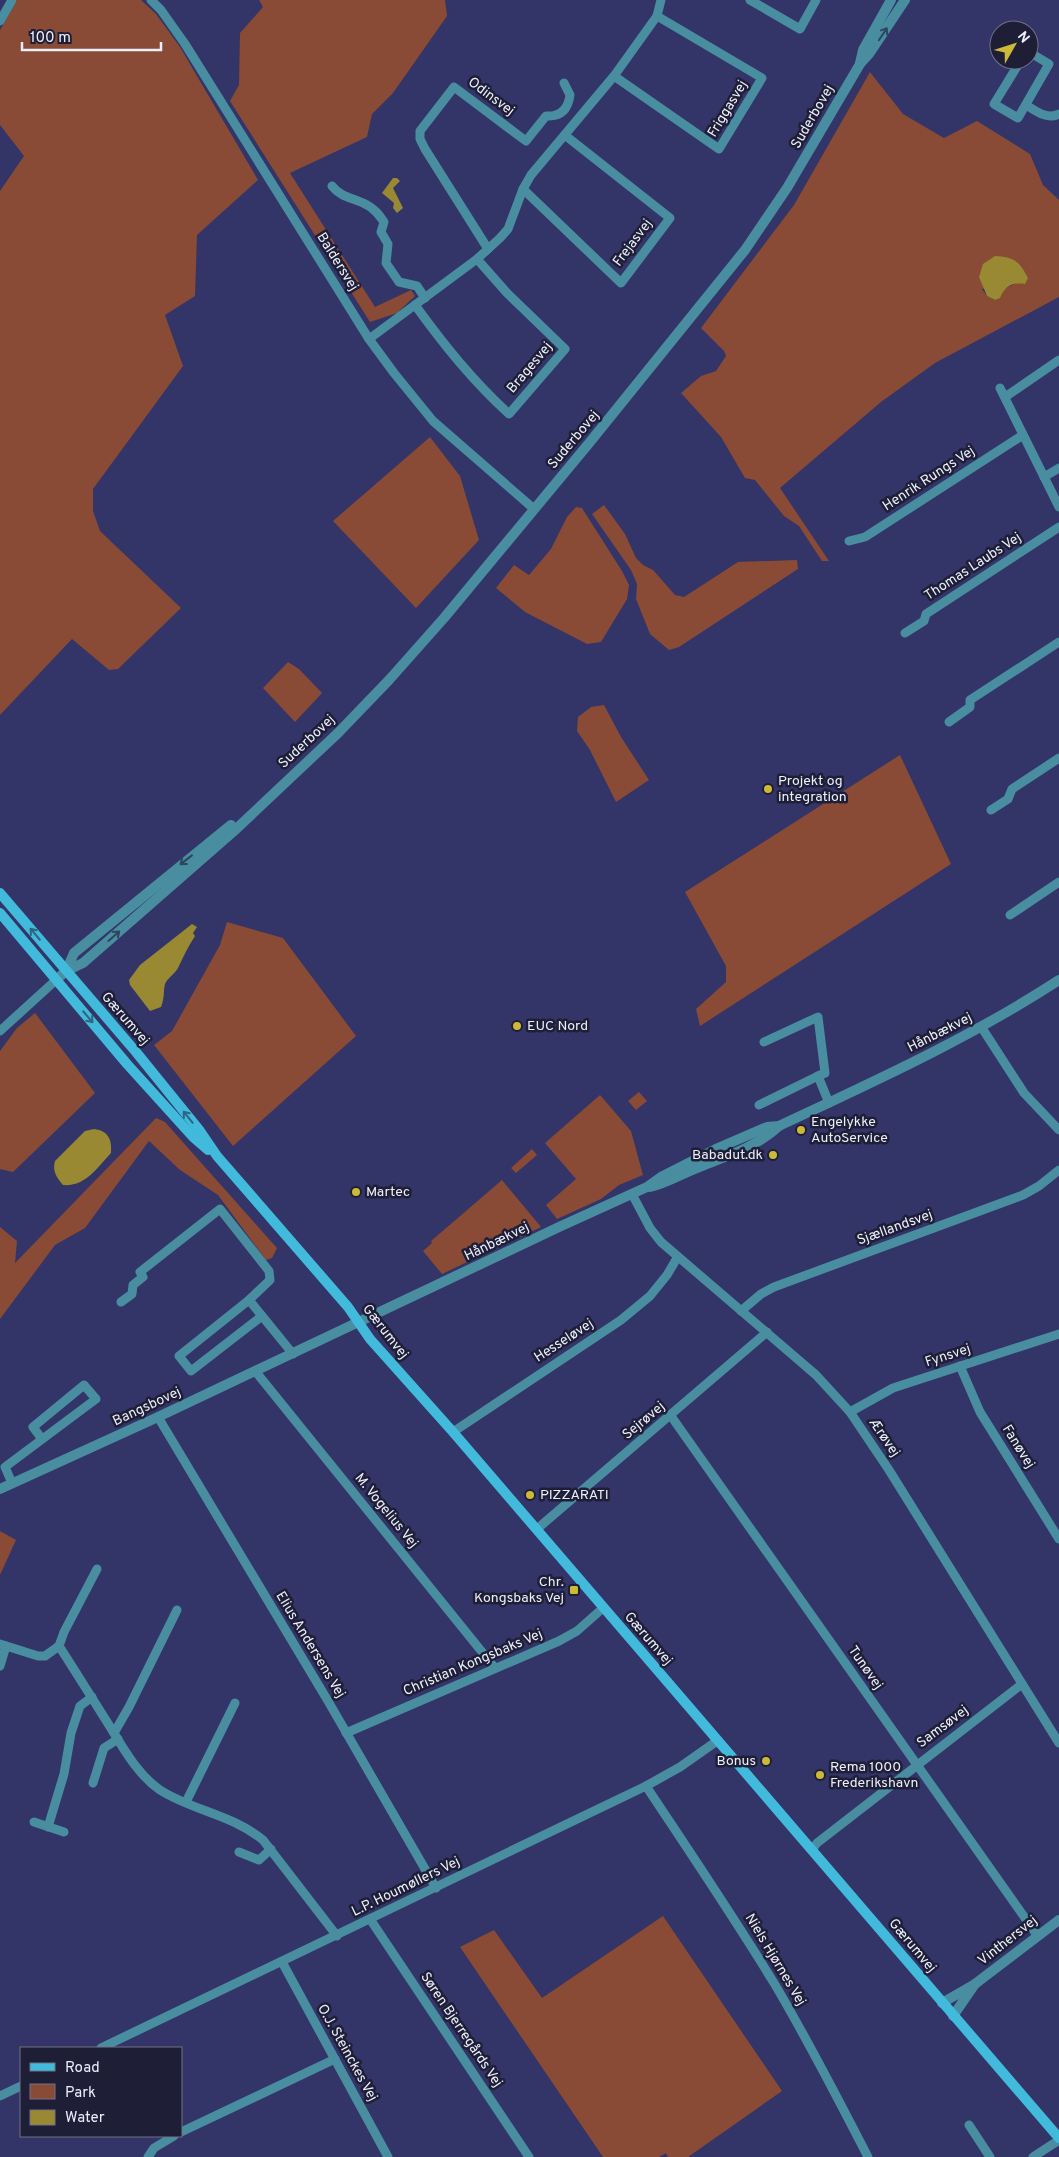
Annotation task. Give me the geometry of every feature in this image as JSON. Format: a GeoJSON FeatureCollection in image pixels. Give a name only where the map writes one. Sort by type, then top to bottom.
{"type":"FeatureCollection","features":[{"type":"Feature","properties":{"kind":"main road","name":"Gærumvej"},"geometry":{"type":"LineString","coordinates":[[0,893],[136,1052],[200,1131],[217,1156],[342,1300],[370,1339],[537,1529],[1059,2139]]}},
{"type":"Feature","properties":{"kind":"main road","name":"Gærumvej"},"geometry":{"type":"LineString","coordinates":[[0,914],[127,1064],[194,1137],[217,1156]]}},
{"type":"Feature","properties":{"kind":"street"},"geometry":{"type":"LineString","coordinates":[[0,21],[12,0]]}},
{"type":"Feature","properties":{"kind":"street","name":"Baldersvej"},"geometry":{"type":"LineString","coordinates":[[151,0],[161,10],[185,44],[369,339],[394,373],[433,421],[534,509]]}},
{"type":"Feature","properties":{"kind":"street"},"geometry":{"type":"LineString","coordinates":[[369,339],[477,259],[508,228],[523,189],[531,175],[566,136],[614,76],[657,16],[662,0]]}},
{"type":"Feature","properties":{"kind":"street"},"geometry":{"type":"LineString","coordinates":[[750,0],[800,29],[816,0]]}},
{"type":"Feature","properties":{"kind":"street","name":"Suderbovej"},"geometry":{"type":"LineString","coordinates":[[860,64],[863,50],[891,0]]}},
{"type":"Feature","properties":{"kind":"street","name":"Suderbovej"},"geometry":{"type":"LineString","coordinates":[[56,980],[66,971],[83,963],[234,831],[338,733],[389,680],[534,509],[745,250],[788,188],[860,64],[869,54],[905,0]]}},
{"type":"Feature","properties":{"kind":"street","name":"Friggasvej"},"geometry":{"type":"LineString","coordinates":[[614,76],[720,149],[762,78],[657,16]]}},
{"type":"Feature","properties":{"kind":"street"},"geometry":{"type":"LineString","coordinates":[[1015,70],[994,104],[1018,118],[1049,64],[1039,58]]}},
{"type":"Feature","properties":{"kind":"street"},"geometry":{"type":"LineString","coordinates":[[564,83],[570,96],[565,110],[579,120]]}},
{"type":"Feature","properties":{"kind":"street","name":"Odinsvej"},"geometry":{"type":"LineString","coordinates":[[488,249],[425,149],[420,139],[420,131],[454,87],[526,142],[546,116],[554,117],[565,110]]}},
{"type":"Feature","properties":{"kind":"street"},"geometry":{"type":"LineString","coordinates":[[1026,105],[1043,115],[1054,117],[1059,114]]}},
{"type":"Feature","properties":{"kind":"street","name":"Frejasvej"},"geometry":{"type":"LineString","coordinates":[[523,189],[621,282],[670,218],[566,136]]}},
{"type":"Feature","properties":{"kind":"street"},"geometry":{"type":"LineString","coordinates":[[332,186],[337,194],[375,210],[384,222],[381,232],[388,244],[386,263],[399,282],[417,286],[425,298]]}},
{"type":"Feature","properties":{"kind":"street","name":"Bragesvej"},"geometry":{"type":"LineString","coordinates":[[415,305],[450,354],[476,383],[509,414],[565,349],[513,300],[477,259]]}},
{"type":"Feature","properties":{"kind":"street"},"geometry":{"type":"LineString","coordinates":[[1005,398],[1059,360]]}},
{"type":"Feature","properties":{"kind":"street"},"geometry":{"type":"LineString","coordinates":[[1000,388],[1059,508]]}},
{"type":"Feature","properties":{"kind":"street","name":"Henrik Rungs Vej"},"geometry":{"type":"LineString","coordinates":[[849,542],[865,537],[1023,435]]}},
{"type":"Feature","properties":{"kind":"street"},"geometry":{"type":"LineString","coordinates":[[1044,477],[1059,468]]}},
{"type":"Feature","properties":{"kind":"street","name":"Thomas Laubs Vej"},"geometry":{"type":"LineString","coordinates":[[905,633],[924,620],[926,614],[1059,527]]}},
{"type":"Feature","properties":{"kind":"street"},"geometry":{"type":"LineString","coordinates":[[949,722],[970,707],[970,700],[1059,642]]}},
{"type":"Feature","properties":{"kind":"street"},"geometry":{"type":"LineString","coordinates":[[991,810],[1008,799],[1012,789],[1059,758]]}},
{"type":"Feature","properties":{"kind":"street"},"geometry":{"type":"LineString","coordinates":[[1010,915],[1059,882]]}},
{"type":"Feature","properties":{"kind":"street"},"geometry":{"type":"LineString","coordinates":[[0,1031],[56,980]]}},
{"type":"Feature","properties":{"kind":"street","name":"Hånbækvej"},"geometry":{"type":"LineString","coordinates":[[359,1323],[647,1187],[661,1176],[718,1148],[767,1127],[779,1126],[982,1028],[1059,980]]}},
{"type":"Feature","properties":{"kind":"street"},"geometry":{"type":"LineString","coordinates":[[759,1104],[825,1073],[818,1016],[764,1042]]}},
{"type":"Feature","properties":{"kind":"street"},"geometry":{"type":"LineString","coordinates":[[982,1028],[1024,1093],[1059,1130]]}},
{"type":"Feature","properties":{"kind":"street"},"geometry":{"type":"LineString","coordinates":[[818,1076],[828,1103]]}},
{"type":"Feature","properties":{"kind":"street","name":"Sjællandsvej"},"geometry":{"type":"LineString","coordinates":[[741,1311],[761,1294],[774,1287],[1023,1195],[1039,1186],[1059,1170]]}},
{"type":"Feature","properties":{"kind":"street","name":"Ærøvej"},"geometry":{"type":"LineString","coordinates":[[632,1194],[650,1228],[661,1242],[677,1258],[816,1375],[850,1412],[889,1470],[1059,1743]]}},
{"type":"Feature","properties":{"kind":"street","name":"Bangsbovej"},"geometry":{"type":"LineString","coordinates":[[121,1302],[132,1294],[133,1285],[144,1277],[140,1272],[220,1209],[269,1271],[270,1280],[249,1300],[178,1356],[191,1371],[262,1316]]}},
{"type":"Feature","properties":{"kind":"street","name":"Hesseløvej"},"geometry":{"type":"LineString","coordinates":[[453,1432],[621,1320],[650,1296],[667,1275],[677,1258]]}},
{"type":"Feature","properties":{"kind":"street"},"geometry":{"type":"LineString","coordinates":[[249,1300],[293,1354]]}},
{"type":"Feature","properties":{"kind":"street","name":"Bangsbovej"},"geometry":{"type":"LineString","coordinates":[[0,1489],[158,1418],[359,1323]]}},
{"type":"Feature","properties":{"kind":"street","name":"Sejrøvej"},"geometry":{"type":"LineString","coordinates":[[537,1529],[767,1332]]}},
{"type":"Feature","properties":{"kind":"street","name":"Fynsvej"},"geometry":{"type":"LineString","coordinates":[[850,1412],[893,1388],[1059,1334]]}},
{"type":"Feature","properties":{"kind":"street","name":"Fanøvej"},"geometry":{"type":"LineString","coordinates":[[960,1366],[980,1412],[1059,1539]]}},
{"type":"Feature","properties":{"kind":"street","name":"M. Vogelius Vej"},"geometry":{"type":"LineString","coordinates":[[256,1372],[495,1668]]}},
{"type":"Feature","properties":{"kind":"street"},"geometry":{"type":"LineString","coordinates":[[12,1483],[5,1467],[96,1399],[84,1385],[33,1427],[42,1439]]}},
{"type":"Feature","properties":{"kind":"street","name":"Tunøvej"},"geometry":{"type":"LineString","coordinates":[[671,1416],[1037,1935]]}},
{"type":"Feature","properties":{"kind":"street","name":"Elius Andersens Vej"},"geometry":{"type":"LineString","coordinates":[[158,1418],[436,1888]]}},
{"type":"Feature","properties":{"kind":"street"},"geometry":{"type":"LineString","coordinates":[[0,1666],[3,1645],[38,1656],[45,1656],[59,1646],[64,1632],[97,1569]]}},
{"type":"Feature","properties":{"kind":"street","name":"Christian Kongsbaks Vej"},"geometry":{"type":"LineString","coordinates":[[346,1733],[558,1641],[577,1631],[604,1608]]}},
{"type":"Feature","properties":{"kind":"street"},"geometry":{"type":"LineString","coordinates":[[94,1783],[104,1748],[116,1736],[177,1610]]}},
{"type":"Feature","properties":{"kind":"street"},"geometry":{"type":"LineString","coordinates":[[59,1646],[116,1736],[148,1780],[173,1797],[232,1820],[251,1831],[271,1849],[337,1936]]}},
{"type":"Feature","properties":{"kind":"street","name":"Samsøvej"},"geometry":{"type":"LineString","coordinates":[[812,1850],[817,1843],[916,1764],[1022,1684]]}},
{"type":"Feature","properties":{"kind":"street"},"geometry":{"type":"LineString","coordinates":[[48,1827],[64,1774],[71,1733],[80,1706],[92,1697]]}},
{"type":"Feature","properties":{"kind":"street"},"geometry":{"type":"LineString","coordinates":[[186,1802],[235,1703]]}},
{"type":"Feature","properties":{"kind":"street","name":"L.P. Houmøllers Vej"},"geometry":{"type":"LineString","coordinates":[[103,2047],[646,1786],[692,1760],[717,1741]]}},
{"type":"Feature","properties":{"kind":"street","name":"Niels Hjørnes Vej"},"geometry":{"type":"LineString","coordinates":[[646,1786],[733,1917],[774,1984],[812,2050],[868,2157]]}},
{"type":"Feature","properties":{"kind":"street"},"geometry":{"type":"LineString","coordinates":[[34,1822],[64,1832]]}},
{"type":"Feature","properties":{"kind":"street"},"geometry":{"type":"LineString","coordinates":[[238,1852],[259,1860],[271,1849]]}},
{"type":"Feature","properties":{"kind":"street","name":"Søren Bjerregårds Vej"},"geometry":{"type":"LineString","coordinates":[[370,1919],[530,2157]]}},
{"type":"Feature","properties":{"kind":"street","name":"Vinthersvej"},"geometry":{"type":"LineString","coordinates":[[942,2003],[975,1984],[1059,1920]]}},
{"type":"Feature","properties":{"kind":"street","name":"O.J. Steinckes Vej"},"geometry":{"type":"LineString","coordinates":[[282,1962],[388,2157]]}},
{"type":"Feature","properties":{"kind":"street","name":"Vinthersvej"},"geometry":{"type":"LineString","coordinates":[[953,2016],[975,1984]]}},
{"type":"Feature","properties":{"kind":"street"},"geometry":{"type":"LineString","coordinates":[[182,2132],[335,2058]]}},
{"type":"Feature","properties":{"kind":"street"},"geometry":{"type":"LineString","coordinates":[[1,2092],[20,2086]]}},
{"type":"Feature","properties":{"kind":"street"},"geometry":{"type":"LineString","coordinates":[[969,2124],[990,2157]]}},
{"type":"Feature","properties":{"kind":"street"},"geometry":{"type":"LineString","coordinates":[[148,2157],[154,2148],[172,2137]]}},
{"type":"Feature","properties":{"kind":"street"},"geometry":{"type":"LineString","coordinates":[[1033,2157],[1059,2139]]}},
{"type":"Feature","properties":{"kind":"green space"},"geometry":{"type":"Polygon","coordinates":[[[17,0],[141,0],[156,14],[180,47],[258,180],[197,235],[195,296],[165,315],[183,366],[93,489],[93,511],[100,531],[181,608],[118,669],[109,670],[72,639],[0,715],[0,191],[24,156],[0,125],[0,30],[17,0]]]}},
{"type":"Feature","properties":{"kind":"green space"},"geometry":{"type":"Polygon","coordinates":[[[259,0],[445,0],[447,16],[393,93],[372,114],[367,137],[290,173],[375,307],[411,290],[415,296],[397,313],[370,322],[230,101],[239,85],[240,33],[263,7],[259,0]]]}},
{"type":"Feature","properties":{"kind":"green space"},"geometry":{"type":"Polygon","coordinates":[[[870,72],[903,114],[944,138],[977,121],[1030,154],[1043,185],[1059,200],[1059,297],[935,363],[881,402],[780,488],[829,561],[822,561],[799,526],[784,516],[755,480],[745,478],[721,437],[681,393],[701,376],[716,371],[726,356],[724,351],[701,328],[794,205],[870,72]],[[1027,278],[982,289],[987,296],[995,300],[1004,289],[1027,278]]]}},
{"type":"Feature","properties":{"kind":"green space"},"geometry":{"type":"Polygon","coordinates":[[[430,437],[460,476],[479,540],[416,608],[333,521],[430,437]]]}},
{"type":"Feature","properties":{"kind":"green space"},"geometry":{"type":"Polygon","coordinates":[[[604,505],[625,534],[636,558],[643,565],[653,570],[675,595],[684,597],[738,562],[797,560],[798,569],[679,647],[669,650],[650,634],[636,599],[637,584],[631,570],[592,514],[604,505]]]}},
{"type":"Feature","properties":{"kind":"green space"},"geometry":{"type":"Polygon","coordinates":[[[576,507],[582,508],[629,585],[627,599],[601,642],[587,644],[525,612],[496,588],[514,565],[529,575],[551,549],[567,517],[576,507]]]}},
{"type":"Feature","properties":{"kind":"green space"},"geometry":{"type":"Polygon","coordinates":[[[288,662],[299,669],[322,693],[295,722],[263,688],[288,662]]]}},
{"type":"Feature","properties":{"kind":"green space"},"geometry":{"type":"Polygon","coordinates":[[[604,705],[621,737],[649,780],[616,802],[590,750],[577,731],[578,717],[591,707],[604,705]]]}},
{"type":"Feature","properties":{"kind":"green space"},"geometry":{"type":"Polygon","coordinates":[[[900,755],[951,864],[700,1026],[696,1009],[726,982],[726,966],[685,892],[900,755]]]}},
{"type":"Feature","properties":{"kind":"green space"},"geometry":{"type":"Polygon","coordinates":[[[227,922],[283,938],[356,1036],[233,1146],[154,1045],[172,1031],[220,945],[227,922]]]}},
{"type":"Feature","properties":{"kind":"green space"},"geometry":{"type":"Polygon","coordinates":[[[35,1013],[95,1093],[13,1172],[0,1169],[0,1051],[17,1028],[35,1013]]]}},
{"type":"Feature","properties":{"kind":"green space"},"geometry":{"type":"Polygon","coordinates":[[[639,1092],[647,1101],[636,1110],[628,1101],[639,1092]]]}},
{"type":"Feature","properties":{"kind":"green space"},"geometry":{"type":"Polygon","coordinates":[[[600,1095],[631,1131],[643,1175],[619,1185],[601,1199],[557,1219],[546,1205],[576,1179],[545,1143],[600,1095]]]}},
{"type":"Feature","properties":{"kind":"green space"},"geometry":{"type":"Polygon","coordinates":[[[156,1118],[165,1122],[277,1248],[272,1258],[266,1260],[218,1195],[180,1170],[149,1141],[85,1228],[55,1245],[0,1319],[0,1227],[17,1241],[15,1263],[156,1118]]]}},
{"type":"Feature","properties":{"kind":"green space"},"geometry":{"type":"Polygon","coordinates":[[[532,1149],[537,1155],[516,1173],[511,1168],[532,1149]]]}},
{"type":"Feature","properties":{"kind":"green space"},"geometry":{"type":"Polygon","coordinates":[[[502,1180],[541,1227],[442,1274],[423,1251],[432,1243],[431,1241],[502,1180]]]}},
{"type":"Feature","properties":{"kind":"green space"},"geometry":{"type":"Polygon","coordinates":[[[0,1531],[16,1540],[0,1575],[0,1531]]]}},
{"type":"Feature","properties":{"kind":"green space"},"geometry":{"type":"Polygon","coordinates":[[[663,1916],[782,2091],[688,2157],[668,2157],[666,2153],[659,2157],[603,2157],[460,1947],[494,1930],[542,1998],[663,1916]]]}},
{"type":"Feature","properties":{"kind":"water"},"geometry":{"type":"Polygon","coordinates":[[[393,178],[397,178],[400,181],[393,188],[403,208],[397,213],[393,208],[394,203],[382,193],[393,178]]]}},
{"type":"Feature","properties":{"kind":"water"},"geometry":{"type":"Polygon","coordinates":[[[995,256],[1007,257],[1015,261],[1028,278],[1025,284],[1016,284],[1004,290],[1000,298],[995,300],[987,296],[979,277],[983,264],[995,256]]]}},
{"type":"Feature","properties":{"kind":"water"},"geometry":{"type":"Polygon","coordinates":[[[192,924],[197,927],[193,933],[195,936],[177,970],[165,984],[161,1007],[150,1011],[130,985],[129,980],[140,965],[192,924]]]}},
{"type":"Feature","properties":{"kind":"water"},"geometry":{"type":"Polygon","coordinates":[[[94,1129],[106,1134],[110,1140],[111,1153],[84,1180],[71,1185],[63,1185],[55,1171],[55,1161],[85,1131],[94,1129]]]}},
{"type":"Feature","properties":{"kind":"place","name":"Projekt og integration"},"geometry":{"type":"Point","coordinates":[768,789]}},
{"type":"Feature","properties":{"kind":"place","name":"EUC Nord"},"geometry":{"type":"Point","coordinates":[517,1026]}},
{"type":"Feature","properties":{"kind":"place","name":"Engelykke AutoService"},"geometry":{"type":"Point","coordinates":[801,1130]}},
{"type":"Feature","properties":{"kind":"place","name":"Babadut.dk"},"geometry":{"type":"Point","coordinates":[773,1155]}},
{"type":"Feature","properties":{"kind":"place","name":"Martec"},"geometry":{"type":"Point","coordinates":[356,1192]}},
{"type":"Feature","properties":{"kind":"place","name":"PIZZARATI"},"geometry":{"type":"Point","coordinates":[530,1495]}},
{"type":"Feature","properties":{"kind":"place","name":"Chr. Kongsbaks Vej"},"geometry":{"type":"Point","coordinates":[574,1590]}},
{"type":"Feature","properties":{"kind":"place","name":"Bonus"},"geometry":{"type":"Point","coordinates":[766,1761]}},
{"type":"Feature","properties":{"kind":"place","name":"Rema 1000 Frederikshavn"},"geometry":{"type":"Point","coordinates":[820,1775]}}]}
